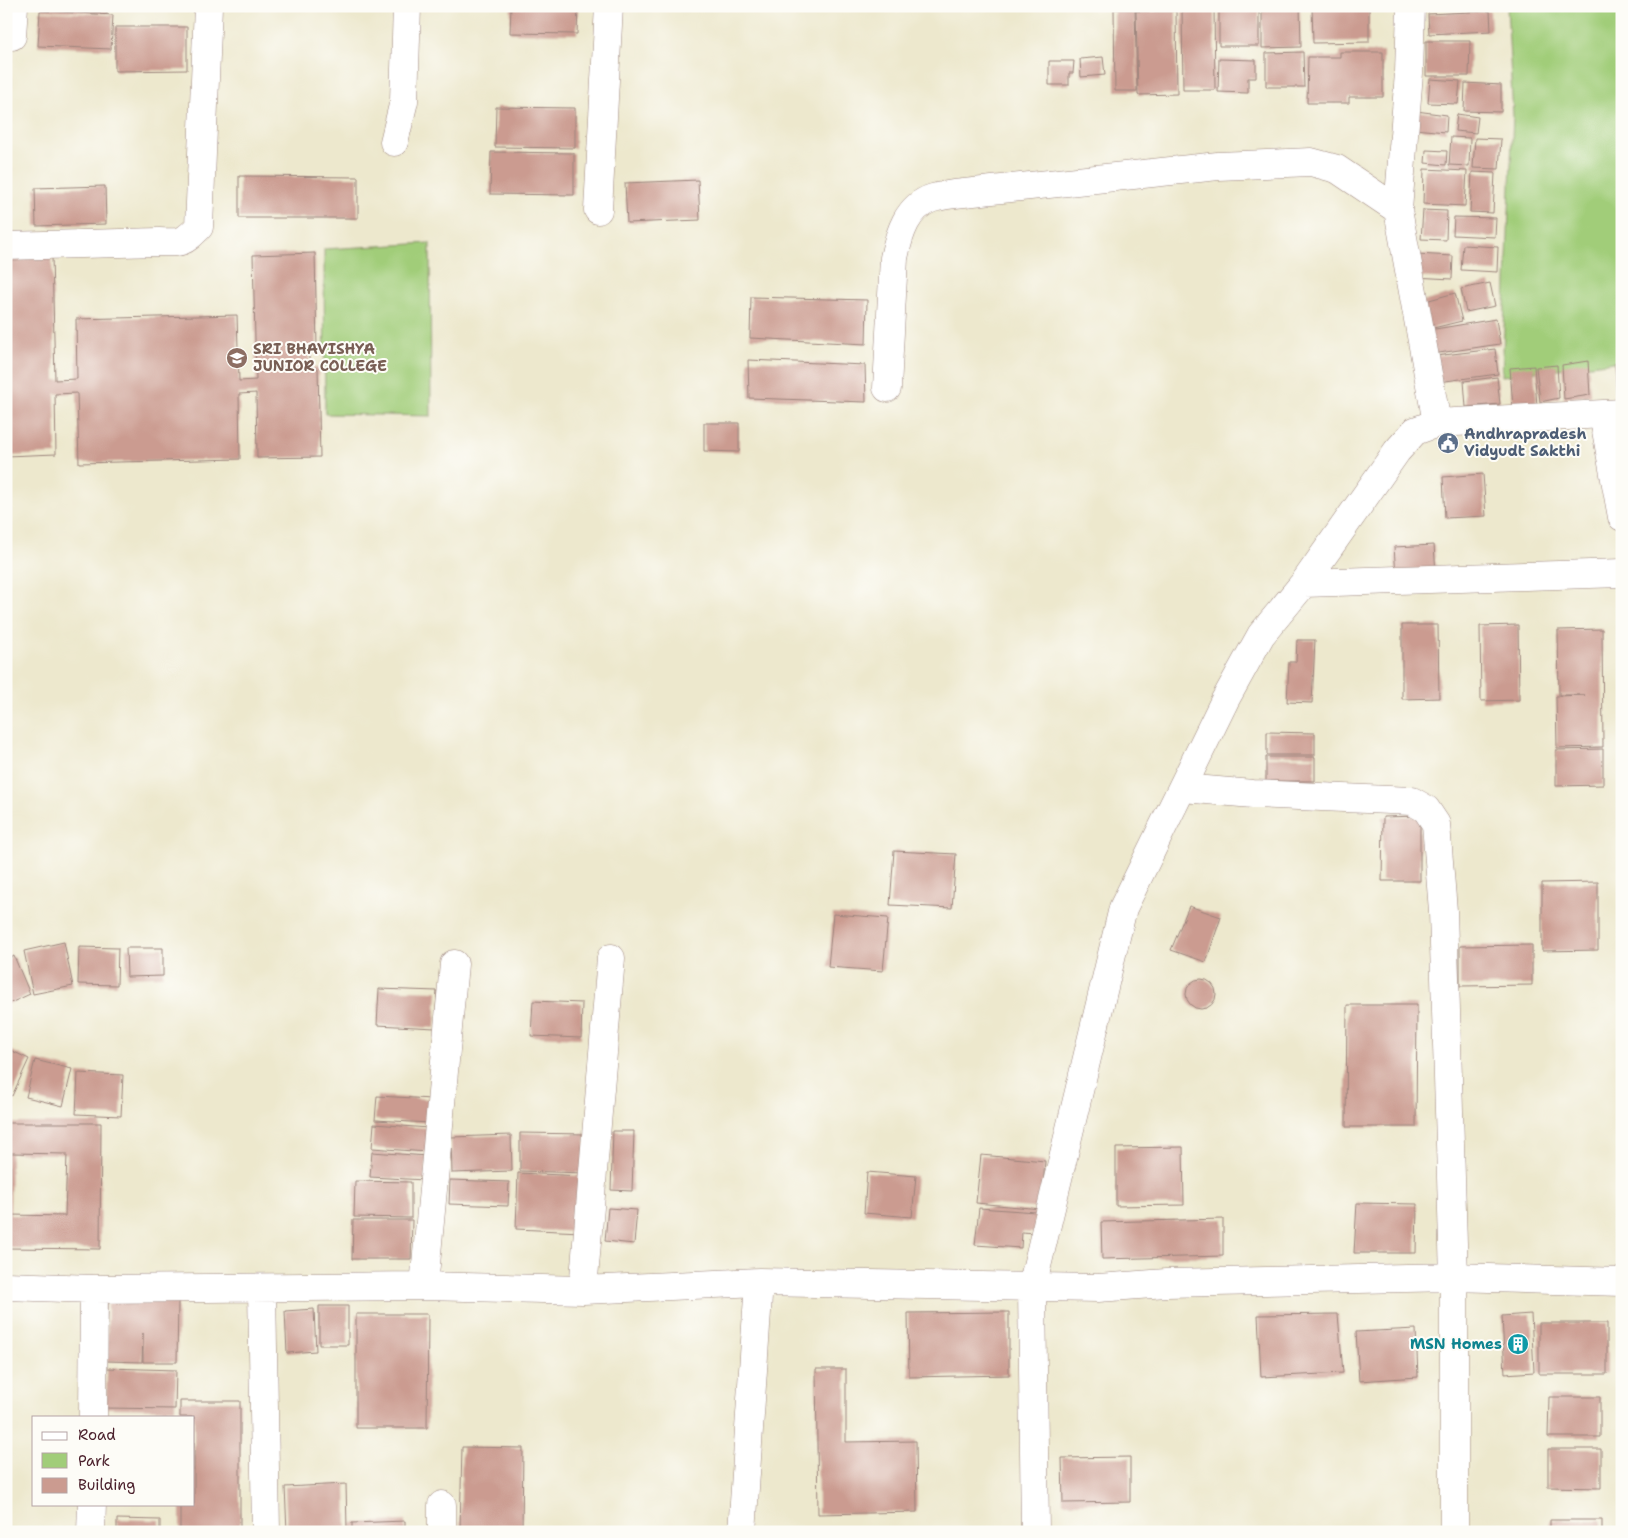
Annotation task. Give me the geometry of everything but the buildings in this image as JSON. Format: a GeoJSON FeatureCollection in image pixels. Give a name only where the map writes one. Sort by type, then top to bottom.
{"type":"FeatureCollection","features":[{"type":"Feature","properties":{"kind":"street"},"geometry":{"type":"LineString","coordinates":[[12,36],[14,6]]}},
{"type":"Feature","properties":{"kind":"street"},"geometry":{"type":"LineString","coordinates":[[6,246],[180,243],[190,237],[199,227],[208,6]]}},
{"type":"Feature","properties":{"kind":"street"},"geometry":{"type":"LineString","coordinates":[[394,142],[404,102],[407,6]]}},
{"type":"Feature","properties":{"kind":"street"},"geometry":{"type":"LineString","coordinates":[[598,210],[609,6]]}},
{"type":"Feature","properties":{"kind":"street"},"geometry":{"type":"LineString","coordinates":[[1411,6],[1409,73],[1398,210],[1437,423]]}},
{"type":"Feature","properties":{"kind":"street"},"geometry":{"type":"LineString","coordinates":[[887,388],[894,258],[904,224],[912,213],[931,199],[964,193],[1218,166],[1311,162],[1337,169],[1398,210]]}},
{"type":"Feature","properties":{"kind":"street"},"geometry":{"type":"LineString","coordinates":[[1035,1532],[1032,1287],[1123,908],[1225,700],[1261,635],[1304,583],[1397,451],[1415,431],[1437,423],[1612,413],[1622,517]]}},
{"type":"Feature","properties":{"kind":"street"},"geometry":{"type":"LineString","coordinates":[[1304,583],[1622,572]]}},
{"type":"Feature","properties":{"kind":"street"},"geometry":{"type":"LineString","coordinates":[[1183,788],[1253,794],[1412,801],[1426,809],[1436,824],[1443,911],[1454,1277],[1454,1532]]}},
{"type":"Feature","properties":{"kind":"street"},"geometry":{"type":"LineString","coordinates":[[583,1290],[611,958]]}},
{"type":"Feature","properties":{"kind":"street"},"geometry":{"type":"LineString","coordinates":[[424,1286],[454,964]]}},
{"type":"Feature","properties":{"kind":"street"},"geometry":{"type":"LineString","coordinates":[[6,1286],[262,1288],[424,1286],[583,1290],[759,1282],[1098,1288],[1166,1283],[1454,1277],[1622,1282]]}},
{"type":"Feature","properties":{"kind":"street"},"geometry":{"type":"LineString","coordinates":[[742,1532],[759,1282]]}},
{"type":"Feature","properties":{"kind":"street"},"geometry":{"type":"LineString","coordinates":[[93,1416],[94,1288]]}},
{"type":"Feature","properties":{"kind":"street"},"geometry":{"type":"LineString","coordinates":[[262,1288],[266,1532]]}},
{"type":"Feature","properties":{"kind":"street"},"geometry":{"type":"LineString","coordinates":[[442,1505],[442,1532]]}},
{"type":"Feature","properties":{"kind":"street"},"geometry":{"type":"LineString","coordinates":[[91,1532],[92,1506]]}},
{"type":"Feature","properties":{"kind":"green space"},"geometry":{"type":"Polygon","coordinates":[[[1507,6],[1622,6],[1622,361],[1502,376],[1513,116],[1507,6]]]}},
{"type":"Feature","properties":{"kind":"green space"},"geometry":{"type":"Polygon","coordinates":[[[430,243],[431,416],[325,414],[324,249],[430,243]]]}},
{"type":"Feature","properties":{"kind":"place","name":"SRI BHAVISHYA JUNIOR COLLEGE"},"geometry":{"type":"Point","coordinates":[237,358]}},
{"type":"Feature","properties":{"kind":"place","name":"Andhrapradesh Vidyudt Sakthi"},"geometry":{"type":"Point","coordinates":[1448,443]}},
{"type":"Feature","properties":{"kind":"place","name":"MSN Homes"},"geometry":{"type":"Point","coordinates":[1518,1344]}}]}
